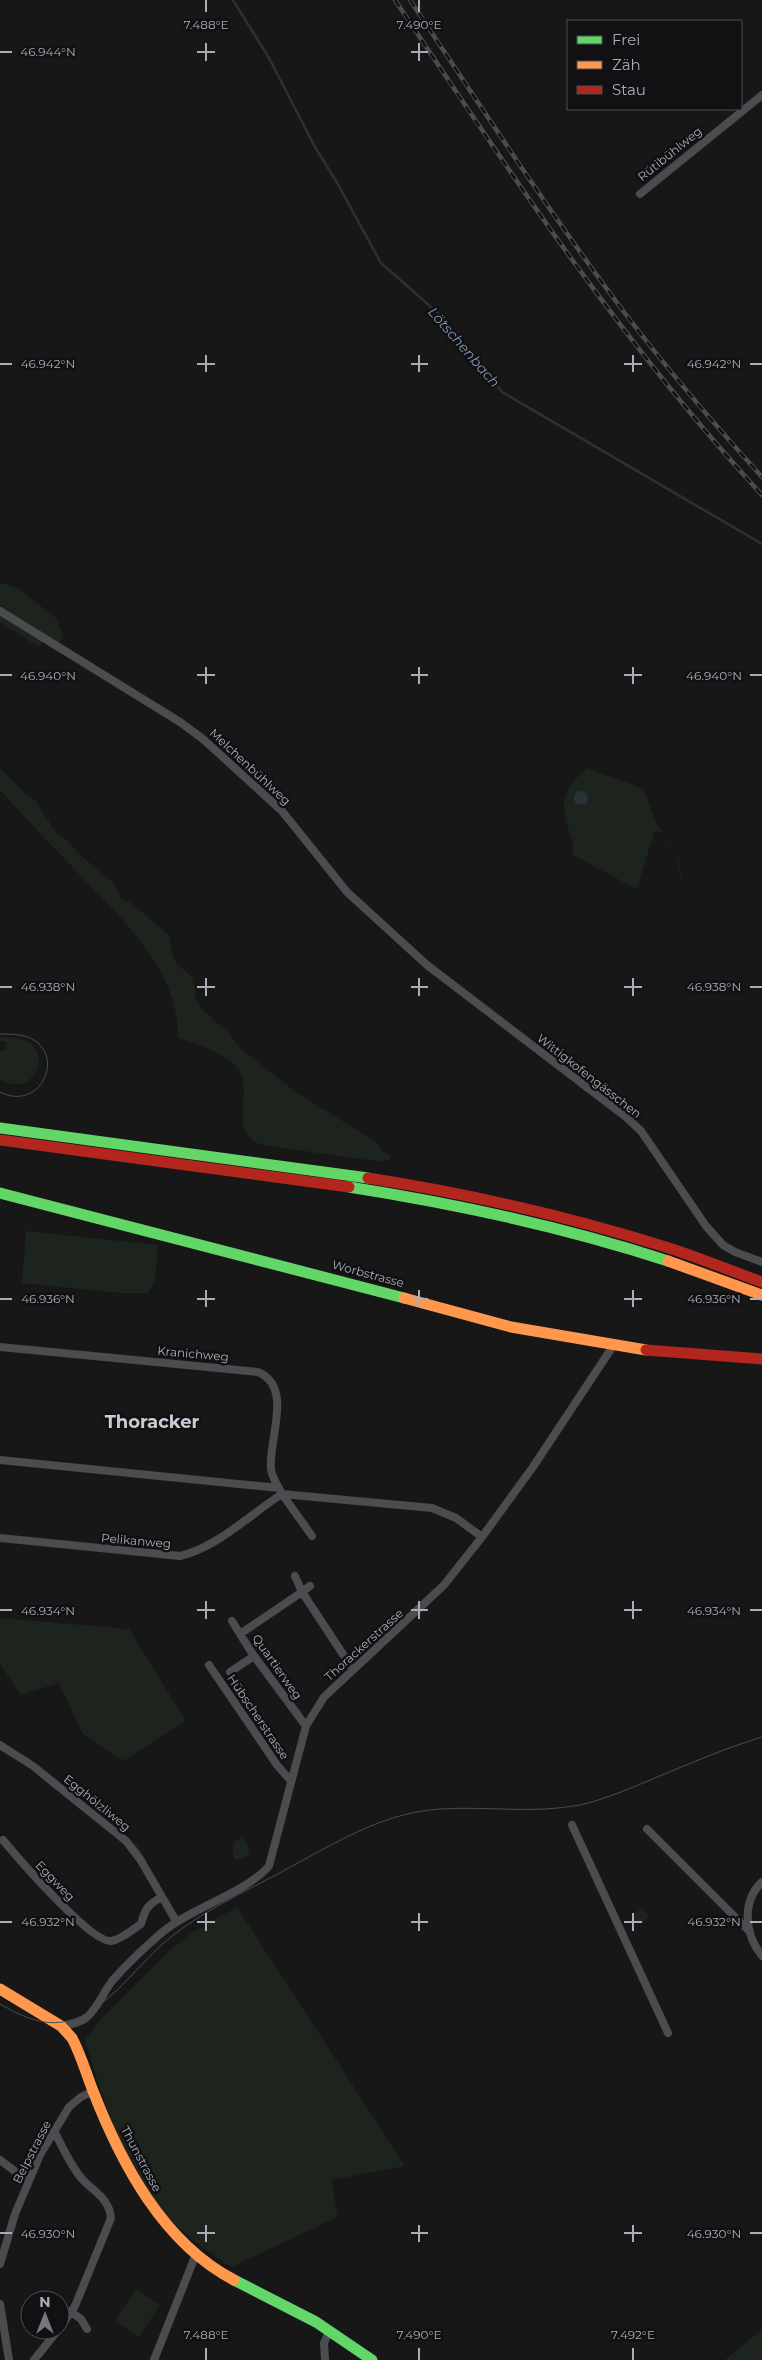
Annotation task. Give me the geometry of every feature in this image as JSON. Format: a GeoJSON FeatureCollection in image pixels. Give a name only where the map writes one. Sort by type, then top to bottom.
{"type":"FeatureCollection","features":[{"type":"Feature","properties":{"kind":"main road"},"geometry":{"type":"LineString","coordinates":[[0,1128],[347,1175],[480,1198],[552,1213],[626,1234],[705,1260],[762,1282]]}},
{"type":"Feature","properties":{"kind":"main road"},"geometry":{"type":"LineString","coordinates":[[0,1140],[329,1184],[485,1211],[575,1231],[695,1269],[762,1295]]}},
{"type":"Feature","properties":{"kind":"main road","name":"Worbstrasse"},"geometry":{"type":"LineString","coordinates":[[0,1193],[511,1327],[613,1346],[762,1359]]}},
{"type":"Feature","properties":{"kind":"main road","name":"Thunstrasse"},"geometry":{"type":"LineString","coordinates":[[0,1989],[60,2026],[76,2044],[110,2131],[140,2190],[163,2220],[196,2254],[229,2277],[330,2330],[372,2360]]}},
{"type":"Feature","properties":{"kind":"street","name":"Rütibühlweg"},"geometry":{"type":"LineString","coordinates":[[640,194],[762,95]]}},
{"type":"Feature","properties":{"kind":"street","name":"Melchenbühlweg"},"geometry":{"type":"LineString","coordinates":[[0,611],[172,717],[203,739],[282,811],[346,892],[427,965],[449,982]]}},
{"type":"Feature","properties":{"kind":"street","name":"Wittigkofengässchen"},"geometry":{"type":"LineString","coordinates":[[449,982],[626,1117],[641,1131],[706,1226],[723,1245],[735,1252],[762,1262]]}},
{"type":"Feature","properties":{"kind":"street","name":"Thorackerstrasse"},"geometry":{"type":"LineString","coordinates":[[60,2026],[76,2022],[87,2016],[112,1980],[159,1934],[176,1921],[263,1873],[269,1866],[290,1780],[306,1726],[324,1696],[352,1668],[432,1598],[482,1537],[533,1467],[613,1346]]}},
{"type":"Feature","properties":{"kind":"street","name":"Kranichweg"},"geometry":{"type":"LineString","coordinates":[[0,1347],[253,1371],[263,1374],[272,1381],[277,1393],[271,1468],[281,1491],[312,1536]]}},
{"type":"Feature","properties":{"kind":"street"},"geometry":{"type":"LineString","coordinates":[[0,1460],[439,1509],[456,1518],[482,1537]]}},
{"type":"Feature","properties":{"kind":"street","name":"Pelikanweg"},"geometry":{"type":"LineString","coordinates":[[0,1538],[180,1556],[197,1552],[214,1542],[281,1491]]}},
{"type":"Feature","properties":{"kind":"street"},"geometry":{"type":"LineString","coordinates":[[295,1576],[302,1592],[352,1668]]}},
{"type":"Feature","properties":{"kind":"street","name":"Quartierweg"},"geometry":{"type":"LineString","coordinates":[[306,1726],[240,1634],[310,1586]]}},
{"type":"Feature","properties":{"kind":"street"},"geometry":{"type":"LineString","coordinates":[[232,1621],[240,1634]]}},
{"type":"Feature","properties":{"kind":"street"},"geometry":{"type":"LineString","coordinates":[[230,1672],[254,1656]]}},
{"type":"Feature","properties":{"kind":"street","name":"Hübscherstrasse"},"geometry":{"type":"LineString","coordinates":[[209,1665],[276,1765],[290,1780]]}},
{"type":"Feature","properties":{"kind":"street","name":"Egghölzliweg"},"geometry":{"type":"LineString","coordinates":[[0,1745],[33,1766],[126,1841],[137,1854],[176,1921]]}},
{"type":"Feature","properties":{"kind":"street"},"geometry":{"type":"LineString","coordinates":[[572,1825],[668,2033]]}},
{"type":"Feature","properties":{"kind":"street"},"geometry":{"type":"LineString","coordinates":[[647,1829],[749,1931],[762,1956]]}},
{"type":"Feature","properties":{"kind":"street","name":"Eggweg"},"geometry":{"type":"LineString","coordinates":[[3,1840],[67,1910],[92,1932],[106,1941],[119,1939],[141,1924],[144,1909],[151,1902],[162,1897]]}},
{"type":"Feature","properties":{"kind":"street"},"geometry":{"type":"LineString","coordinates":[[749,1931],[748,1906],[752,1896],[762,1882]]}},
{"type":"Feature","properties":{"kind":"street","name":"Belpstrasse"},"geometry":{"type":"LineString","coordinates":[[0,2264],[15,2214],[28,2181],[54,2131],[69,2106],[81,2096],[93,2091]]}},
{"type":"Feature","properties":{"kind":"street"},"geometry":{"type":"LineString","coordinates":[[54,2131],[81,2178],[106,2202],[110,2213],[110,2223],[71,2312],[81,2319],[87,2329]]}},
{"type":"Feature","properties":{"kind":"street"},"geometry":{"type":"LineString","coordinates":[[0,2160],[28,2181]]}},
{"type":"Feature","properties":{"kind":"street"},"geometry":{"type":"LineString","coordinates":[[154,2360],[196,2254]]}},
{"type":"Feature","properties":{"kind":"street"},"geometry":{"type":"LineString","coordinates":[[0,2304],[9,2360]]}},
{"type":"Feature","properties":{"kind":"street"},"geometry":{"type":"LineString","coordinates":[[325,2360],[324,2343],[330,2330]]}},
{"type":"Feature","properties":{"kind":"street"},"geometry":{"type":"LineString","coordinates":[[38,2358],[51,2340]]}},
{"type":"Feature","properties":{"kind":"shaded area"},"geometry":{"type":"Polygon","coordinates":[[[2,583],[18,588],[57,619],[63,638],[58,642],[47,638],[39,647],[0,622],[0,585],[2,583]]]}},
{"type":"Feature","properties":{"kind":"shaded area"},"geometry":{"type":"Polygon","coordinates":[[[0,768],[27,795],[35,800],[57,834],[67,840],[79,854],[114,883],[122,900],[130,902],[169,935],[173,957],[177,964],[193,978],[196,999],[203,1010],[229,1033],[240,1048],[296,1092],[379,1144],[381,1150],[391,1156],[390,1160],[360,1159],[262,1145],[251,1139],[245,1131],[243,1122],[244,1090],[239,1070],[220,1055],[202,1046],[178,1038],[176,1014],[170,991],[146,949],[131,929],[0,790],[0,768]]]}},
{"type":"Feature","properties":{"kind":"shaded area"},"geometry":{"type":"Polygon","coordinates":[[[587,768],[644,789],[654,819],[663,834],[655,830],[637,889],[676,916],[636,889],[572,854],[573,845],[566,821],[564,803],[569,789],[579,775],[587,768]]]}},
{"type":"Feature","properties":{"kind":"shaded area"},"geometry":{"type":"Polygon","coordinates":[[[578,791],[584,791],[588,798],[584,805],[578,805],[574,801],[574,795],[578,791]]]}},
{"type":"Feature","properties":{"kind":"shaded area"},"geometry":{"type":"Polygon","coordinates":[[[676,855],[679,861],[681,879],[676,916],[680,872],[676,855]]]}},
{"type":"Feature","properties":{"kind":"shaded area"},"geometry":{"type":"Polygon","coordinates":[[[0,1037],[23,1040],[30,1043],[36,1050],[39,1058],[38,1066],[35,1074],[29,1080],[21,1084],[11,1084],[0,1079],[0,1051],[5,1051],[6,1042],[0,1041],[0,1037]]]}},
{"type":"Feature","properties":{"kind":"shaded area"},"geometry":{"type":"Polygon","coordinates":[[[26,1231],[158,1245],[155,1280],[148,1293],[120,1293],[22,1283],[26,1231]]]}},
{"type":"Feature","properties":{"kind":"shaded area"},"geometry":{"type":"Polygon","coordinates":[[[0,1618],[129,1629],[186,1721],[123,1761],[82,1733],[59,1683],[21,1695],[0,1664],[0,1618]]]}},
{"type":"Feature","properties":{"kind":"shaded area"},"geometry":{"type":"Polygon","coordinates":[[[36,1764],[125,1834],[138,1847],[147,1862],[124,1834],[36,1764]]]}},
{"type":"Feature","properties":{"kind":"shaded area"},"geometry":{"type":"Polygon","coordinates":[[[242,1838],[247,1843],[250,1855],[235,1860],[233,1856],[233,1842],[242,1838]]]}},
{"type":"Feature","properties":{"kind":"shaded area"},"geometry":{"type":"Polygon","coordinates":[[[237,1907],[405,2166],[331,2180],[338,2217],[231,2267],[181,2230],[156,2204],[144,2187],[113,2125],[85,2040],[99,2021],[170,1950],[193,1932],[237,1907]]]}},
{"type":"Feature","properties":{"kind":"shaded area"},"geometry":{"type":"Polygon","coordinates":[[[642,1907],[649,1917],[642,1924],[640,1922],[638,1924],[631,1918],[642,1907]]]}},
{"type":"Feature","properties":{"kind":"shaded area"},"geometry":{"type":"Polygon","coordinates":[[[136,2289],[160,2305],[139,2337],[115,2321],[136,2289]]]}},
{"type":"Feature","properties":{"kind":"shaded area"},"geometry":{"type":"Polygon","coordinates":[[[762,2329],[762,2360],[725,2360],[762,2329]]]}},
{"type":"Feature","properties":{"kind":"waterway","name":"Lötschenbach"},"geometry":{"type":"LineString","coordinates":[[233,0],[269,58],[315,147],[381,263],[439,314],[502,392],[762,544]]}},
{"type":"Feature","properties":{"kind":"tram line"},"geometry":{"type":"LineString","coordinates":[[0,1034],[19,1035],[30,1038],[41,1046],[47,1057],[44,1079],[37,1089],[27,1095],[14,1096],[0,1092]]}},
{"type":"Feature","properties":{"kind":"tram line"},"geometry":{"type":"LineString","coordinates":[[0,2004],[16,2013],[50,2023],[68,2021],[82,2016],[110,1997],[160,1946],[201,1916],[330,1845],[384,1821],[402,1815],[441,1809],[545,1809],[580,1805],[618,1793],[708,1756],[762,1737]]}},
{"type":"Feature","properties":{"kind":"railway"},"geometry":{"type":"LineString","coordinates":[[395,0],[524,192],[614,317],[711,437],[762,495]]}},
{"type":"Feature","properties":{"kind":"railway"},"geometry":{"type":"LineString","coordinates":[[410,0],[515,158],[596,274],[674,375],[762,477]]}},
{"type":"Feature","properties":{"kind":"traffic: fast"},"geometry":{"type":"LineString","coordinates":[[0,1128],[368,1178]]}},
{"type":"Feature","properties":{"kind":"traffic: fast"},"geometry":{"type":"LineString","coordinates":[[349,1187],[430,1201],[550,1227],[668,1261]]}},
{"type":"Feature","properties":{"kind":"traffic: fast"},"geometry":{"type":"LineString","coordinates":[[0,1193],[404,1298]]}},
{"type":"Feature","properties":{"kind":"traffic: fast"},"geometry":{"type":"LineString","coordinates":[[234,2280],[316,2322],[372,2360]]}},
{"type":"Feature","properties":{"kind":"traffic: slow"},"geometry":{"type":"LineString","coordinates":[[668,1261],[762,1295]]}},
{"type":"Feature","properties":{"kind":"traffic: slow"},"geometry":{"type":"LineString","coordinates":[[404,1298],[511,1327],[646,1350]]}},
{"type":"Feature","properties":{"kind":"traffic: slow"},"geometry":{"type":"LineString","coordinates":[[0,1989],[61,2026],[72,2038],[117,2146],[147,2199],[186,2245],[209,2264],[234,2280]]}},
{"type":"Feature","properties":{"kind":"traffic: jam"},"geometry":{"type":"LineString","coordinates":[[0,1140],[349,1187]]}},
{"type":"Feature","properties":{"kind":"traffic: jam"},"geometry":{"type":"LineString","coordinates":[[368,1178],[444,1191],[558,1216],[681,1252],[762,1282]]}},
{"type":"Feature","properties":{"kind":"traffic: jam"},"geometry":{"type":"LineString","coordinates":[[646,1350],[762,1359]]}},
{"type":"Feature","properties":{"kind":"district","name":"Thoracker"},"geometry":{"type":"Point","coordinates":[152,1422]}}]}
